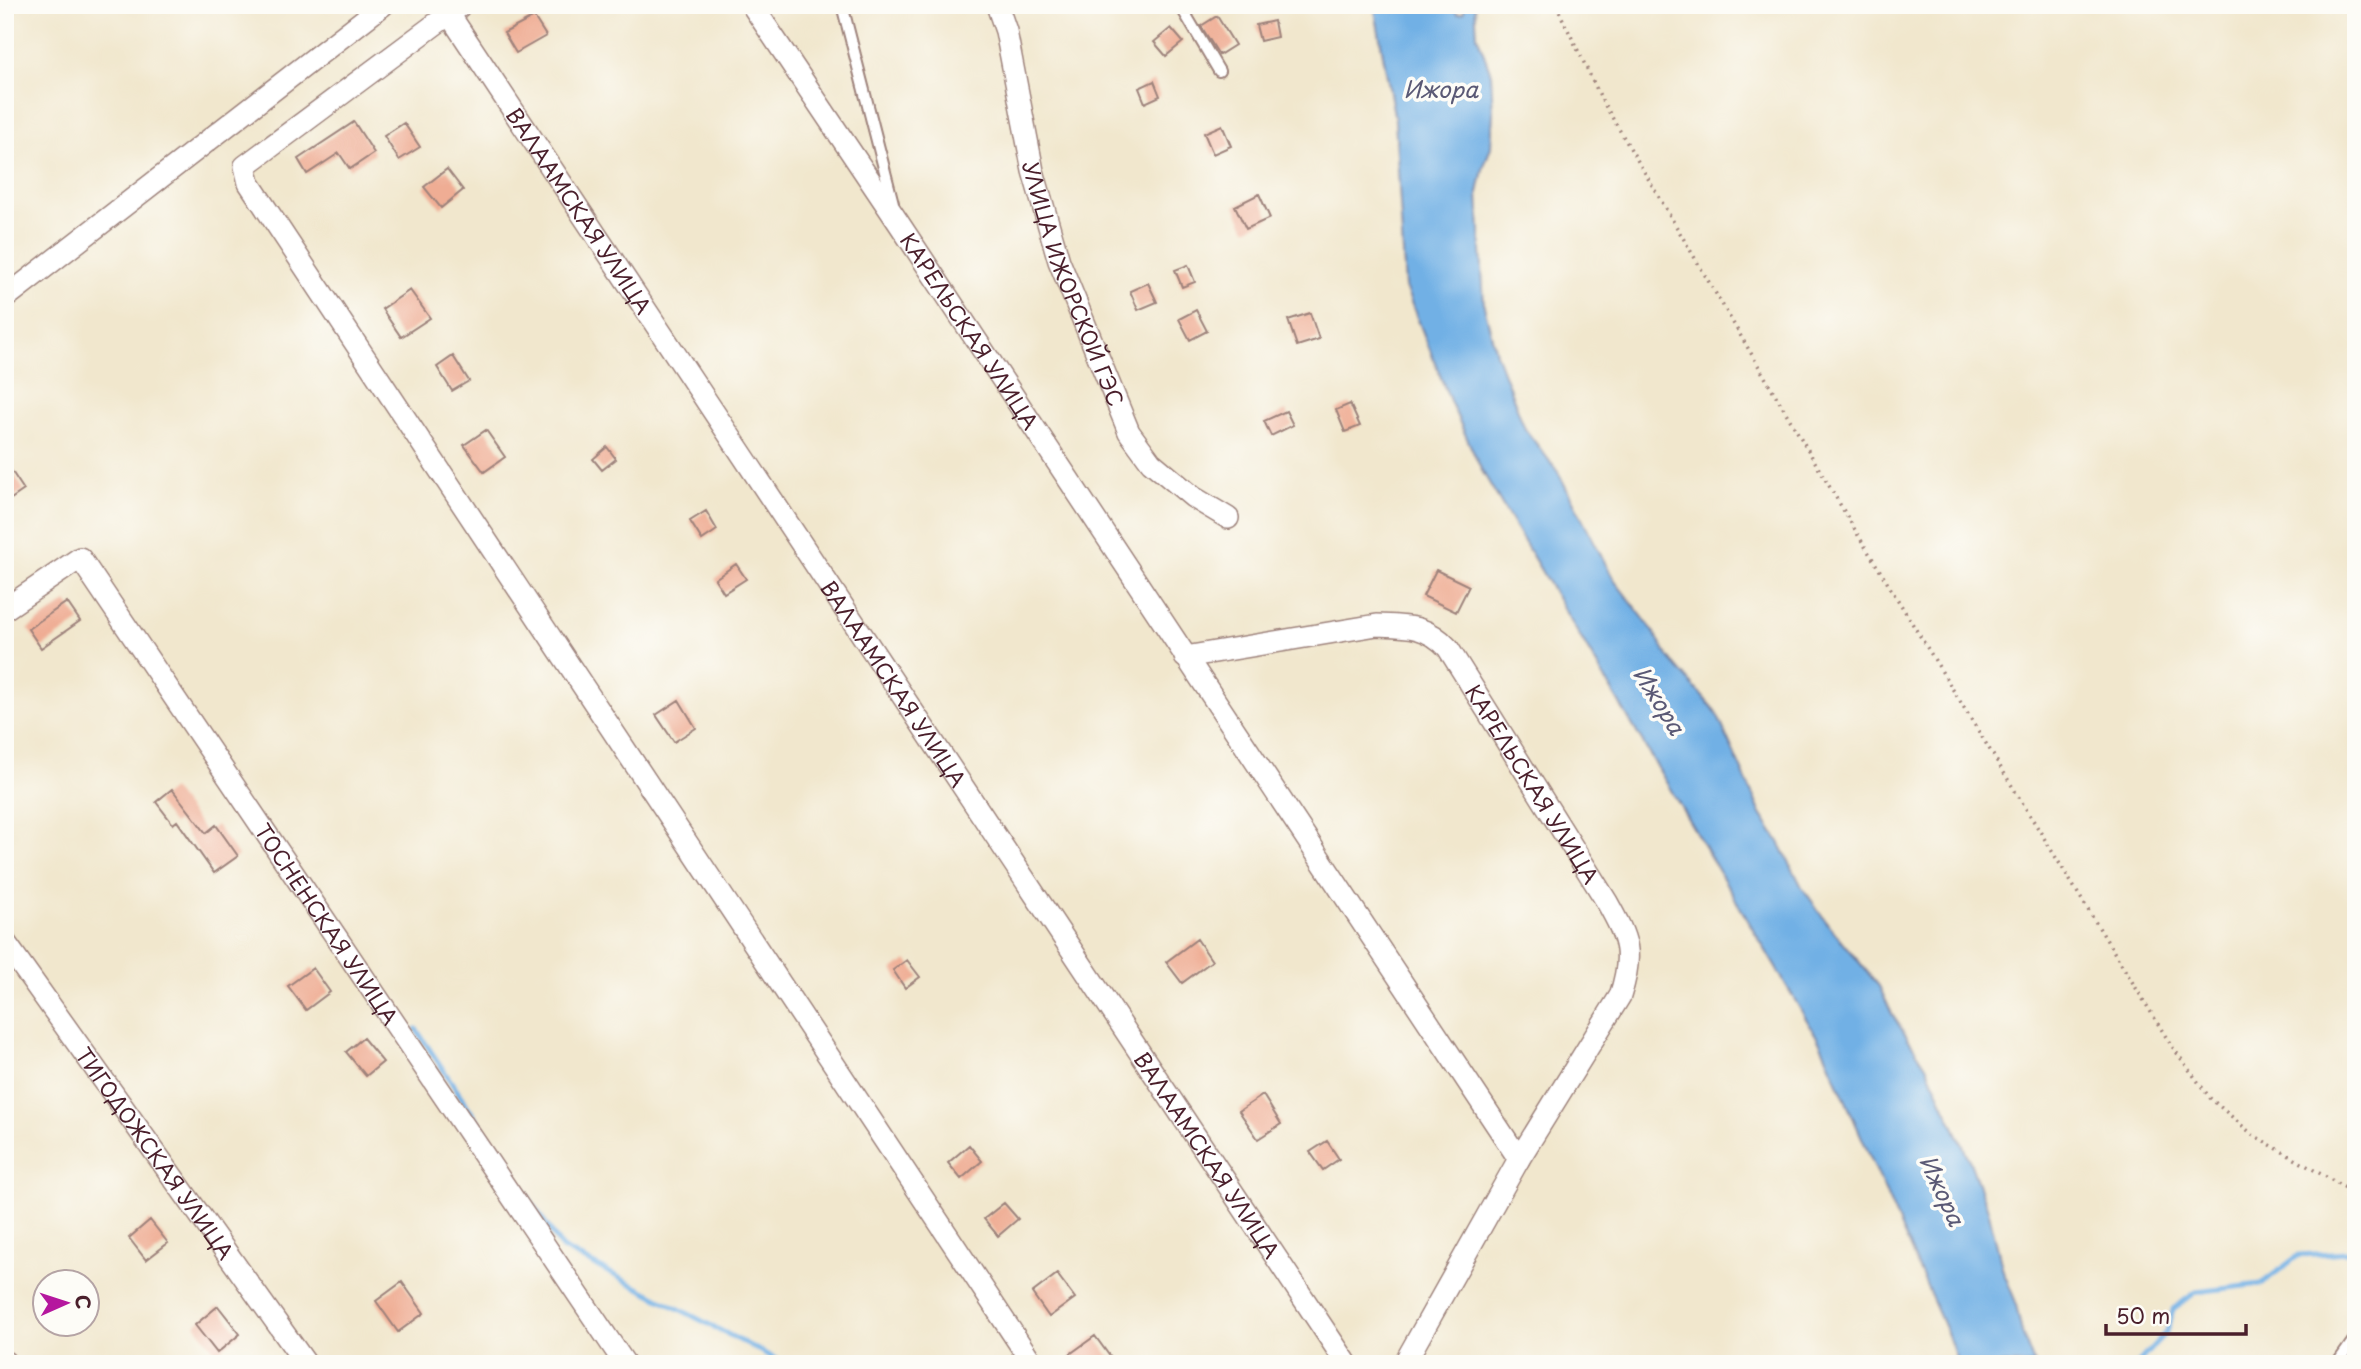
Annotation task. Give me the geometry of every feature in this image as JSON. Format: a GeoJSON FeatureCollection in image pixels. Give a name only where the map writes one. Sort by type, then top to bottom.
{"type":"FeatureCollection","features":[{"type":"Feature","properties":{"kind":"street"},"geometry":{"type":"LineString","coordinates":[[5,298],[383,5]]}},
{"type":"Feature","properties":{"kind":"street","name":"КАРЕЛЬСКАЯ УЛИЦА"},"geometry":{"type":"LineString","coordinates":[[752,5],[1519,1159]]}},
{"type":"Feature","properties":{"kind":"street","name":"УЛИЦА ИЖОРСКОЙ ГЭС"},"geometry":{"type":"LineString","coordinates":[[998,5],[1034,170],[1059,261],[1129,432],[1151,462],[1193,497],[1228,517]]}},
{"type":"Feature","properties":{"kind":"street"},"geometry":{"type":"LineString","coordinates":[[455,10],[245,166],[249,183],[1033,1364]]}},
{"type":"Feature","properties":{"kind":"street","name":"ВАЛААМСКАЯ УЛИЦА"},"geometry":{"type":"LineString","coordinates":[[455,10],[1347,1364]]}},
{"type":"Feature","properties":{"kind":"street","name":"ТОСНЕНСКАЯ УЛИЦА"},"geometry":{"type":"LineString","coordinates":[[5,609],[80,558],[625,1364]]}},
{"type":"Feature","properties":{"kind":"street","name":"КАРЕЛЬСКАЯ УЛИЦА"},"geometry":{"type":"LineString","coordinates":[[1185,657],[1377,625],[1423,629],[1437,636],[1448,648],[1625,933],[1629,955],[1627,976],[1620,996],[1519,1159],[1404,1364]]}},
{"type":"Feature","properties":{"kind":"street","name":"ТИГОДОЖСКАЯ УЛИЦА"},"geometry":{"type":"LineString","coordinates":[[5,942],[306,1364]]}},
{"type":"Feature","properties":{"kind":"lane"},"geometry":{"type":"LineString","coordinates":[[842,5],[898,222]]}},
{"type":"Feature","properties":{"kind":"lane"},"geometry":{"type":"LineString","coordinates":[[1180,5],[1219,71]]}},
{"type":"Feature","properties":{"kind":"lane"},"geometry":{"type":"LineString","coordinates":[[2337,1364],[2356,1337]]}},
{"type":"Feature","properties":{"kind":"path"},"geometry":{"type":"LineString","coordinates":[[1556,5],[1603,102],[1850,523],[2171,1045],[2210,1098],[2253,1135],[2356,1194]]}},
{"type":"Feature","properties":{"kind":"water","name":"Ижора"},"geometry":{"type":"Polygon","coordinates":[[[1374,5],[1452,5],[1458,14],[1464,12],[1464,5],[1475,5],[1477,35],[1491,74],[1493,113],[1491,147],[1478,193],[1484,306],[1496,353],[1525,429],[1558,472],[1614,580],[1651,628],[1669,658],[1716,712],[1761,814],[1802,887],[1830,927],[1879,986],[1892,1014],[1927,1068],[1968,1157],[1989,1213],[2003,1271],[2015,1300],[2022,1333],[2034,1364],[1958,1364],[1948,1335],[1821,1044],[1481,469],[1451,403],[1405,287],[1395,120],[1374,5]]]}},
{"type":"Feature","properties":{"kind":"building"},"geometry":{"type":"Polygon","coordinates":[[[1217,16],[1235,45],[1219,55],[1201,26],[1217,16]]]}},
{"type":"Feature","properties":{"kind":"building"},"geometry":{"type":"Polygon","coordinates":[[[534,17],[546,36],[516,53],[504,33],[534,17]]]}},
{"type":"Feature","properties":{"kind":"building"},"geometry":{"type":"Polygon","coordinates":[[[1274,21],[1277,37],[1260,41],[1256,25],[1274,21]]]}},
{"type":"Feature","properties":{"kind":"building"},"geometry":{"type":"Polygon","coordinates":[[[1171,28],[1183,42],[1166,56],[1154,42],[1171,28]]]}},
{"type":"Feature","properties":{"kind":"building"},"geometry":{"type":"Polygon","coordinates":[[[1154,81],[1160,96],[1145,103],[1139,88],[1154,81]]]}},
{"type":"Feature","properties":{"kind":"building"},"geometry":{"type":"Polygon","coordinates":[[[354,122],[374,153],[350,169],[339,153],[307,174],[298,159],[354,122]]]}},
{"type":"Feature","properties":{"kind":"building"},"geometry":{"type":"Polygon","coordinates":[[[404,123],[420,147],[399,160],[384,136],[404,123]]]}},
{"type":"Feature","properties":{"kind":"building"},"geometry":{"type":"Polygon","coordinates":[[[1222,125],[1231,146],[1213,154],[1204,133],[1222,125]]]}},
{"type":"Feature","properties":{"kind":"building"},"geometry":{"type":"Polygon","coordinates":[[[447,169],[463,190],[441,208],[424,187],[447,169]]]}},
{"type":"Feature","properties":{"kind":"building"},"geometry":{"type":"Polygon","coordinates":[[[1259,194],[1270,218],[1246,229],[1235,206],[1259,194]]]}},
{"type":"Feature","properties":{"kind":"building"},"geometry":{"type":"Polygon","coordinates":[[[1188,265],[1195,282],[1182,287],[1175,270],[1188,265]]]}},
{"type":"Feature","properties":{"kind":"building"},"geometry":{"type":"Polygon","coordinates":[[[1148,283],[1157,302],[1138,310],[1130,291],[1148,283]]]}},
{"type":"Feature","properties":{"kind":"building"},"geometry":{"type":"Polygon","coordinates":[[[410,290],[430,318],[401,337],[382,309],[410,290]]]}},
{"type":"Feature","properties":{"kind":"building"},"geometry":{"type":"Polygon","coordinates":[[[1196,310],[1207,331],[1190,340],[1179,319],[1196,310]]]}},
{"type":"Feature","properties":{"kind":"building"},"geometry":{"type":"Polygon","coordinates":[[[1310,313],[1319,339],[1297,346],[1288,320],[1310,313]]]}},
{"type":"Feature","properties":{"kind":"building"},"geometry":{"type":"Polygon","coordinates":[[[453,356],[469,381],[452,391],[437,367],[453,356]]]}},
{"type":"Feature","properties":{"kind":"building"},"geometry":{"type":"Polygon","coordinates":[[[1350,404],[1360,426],[1345,432],[1336,410],[1350,404]]]}},
{"type":"Feature","properties":{"kind":"building"},"geometry":{"type":"Polygon","coordinates":[[[1286,411],[1293,425],[1271,436],[1264,421],[1286,411]]]}},
{"type":"Feature","properties":{"kind":"building"},"geometry":{"type":"Polygon","coordinates":[[[486,430],[505,457],[484,472],[464,445],[486,430]]]}},
{"type":"Feature","properties":{"kind":"building"},"geometry":{"type":"Polygon","coordinates":[[[607,447],[616,459],[602,470],[593,459],[607,447]]]}},
{"type":"Feature","properties":{"kind":"building"},"geometry":{"type":"Polygon","coordinates":[[[5,461],[24,490],[5,503],[5,461]]]}},
{"type":"Feature","properties":{"kind":"building"},"geometry":{"type":"Polygon","coordinates":[[[706,511],[717,530],[702,540],[690,521],[706,511]]]}},
{"type":"Feature","properties":{"kind":"building"},"geometry":{"type":"Polygon","coordinates":[[[736,564],[746,579],[724,593],[715,579],[736,564]]]}},
{"type":"Feature","properties":{"kind":"building"},"geometry":{"type":"Polygon","coordinates":[[[1436,570],[1469,586],[1456,612],[1423,596],[1436,570]]]}},
{"type":"Feature","properties":{"kind":"building"},"geometry":{"type":"Polygon","coordinates":[[[67,602],[80,621],[41,648],[28,629],[67,602]]]}},
{"type":"Feature","properties":{"kind":"building"},"geometry":{"type":"Polygon","coordinates":[[[679,700],[696,728],[674,742],[656,715],[679,700]]]}},
{"type":"Feature","properties":{"kind":"building"},"geometry":{"type":"Polygon","coordinates":[[[172,789],[206,833],[216,825],[238,856],[214,873],[177,821],[173,824],[156,802],[172,789]]]}},
{"type":"Feature","properties":{"kind":"building"},"geometry":{"type":"Polygon","coordinates":[[[1197,939],[1212,961],[1182,983],[1166,962],[1197,939]]]}},
{"type":"Feature","properties":{"kind":"building"},"geometry":{"type":"Polygon","coordinates":[[[907,960],[920,977],[905,988],[893,970],[907,960]]]}},
{"type":"Feature","properties":{"kind":"building"},"geometry":{"type":"Polygon","coordinates":[[[313,968],[330,992],[306,1010],[288,986],[313,968]]]}},
{"type":"Feature","properties":{"kind":"building"},"geometry":{"type":"Polygon","coordinates":[[[363,1038],[383,1062],[366,1076],[346,1052],[363,1038]]]}},
{"type":"Feature","properties":{"kind":"building"},"geometry":{"type":"Polygon","coordinates":[[[1263,1095],[1281,1124],[1258,1139],[1239,1111],[1263,1095]]]}},
{"type":"Feature","properties":{"kind":"building"},"geometry":{"type":"Polygon","coordinates":[[[1327,1141],[1339,1159],[1323,1170],[1310,1152],[1327,1141]]]}},
{"type":"Feature","properties":{"kind":"building"},"geometry":{"type":"Polygon","coordinates":[[[969,1145],[982,1161],[961,1179],[948,1163],[969,1145]]]}},
{"type":"Feature","properties":{"kind":"building"},"geometry":{"type":"Polygon","coordinates":[[[1004,1203],[1018,1219],[998,1236],[984,1219],[1004,1203]]]}},
{"type":"Feature","properties":{"kind":"building"},"geometry":{"type":"Polygon","coordinates":[[[150,1220],[168,1243],[146,1260],[129,1238],[150,1220]]]}},
{"type":"Feature","properties":{"kind":"building"},"geometry":{"type":"Polygon","coordinates":[[[1057,1274],[1075,1298],[1049,1317],[1032,1293],[1057,1274]]]}},
{"type":"Feature","properties":{"kind":"building"},"geometry":{"type":"Polygon","coordinates":[[[402,1282],[424,1313],[398,1332],[376,1301],[402,1282]]]}},
{"type":"Feature","properties":{"kind":"building"},"geometry":{"type":"Polygon","coordinates":[[[218,1306],[240,1334],[217,1353],[195,1325],[218,1306]]]}},
{"type":"Feature","properties":{"kind":"building"},"geometry":{"type":"Polygon","coordinates":[[[1095,1336],[1111,1358],[1103,1364],[1077,1364],[1070,1354],[1095,1336]]]}},
{"type":"Feature","properties":{"kind":"waterway"},"geometry":{"type":"LineString","coordinates":[[416,1029],[562,1248],[785,1364]]}},
{"type":"Feature","properties":{"kind":"waterway"},"geometry":{"type":"LineString","coordinates":[[2137,1364],[2166,1332],[2173,1309],[2196,1292],[2261,1284],[2299,1255],[2348,1252],[2356,1254]]}}]}
